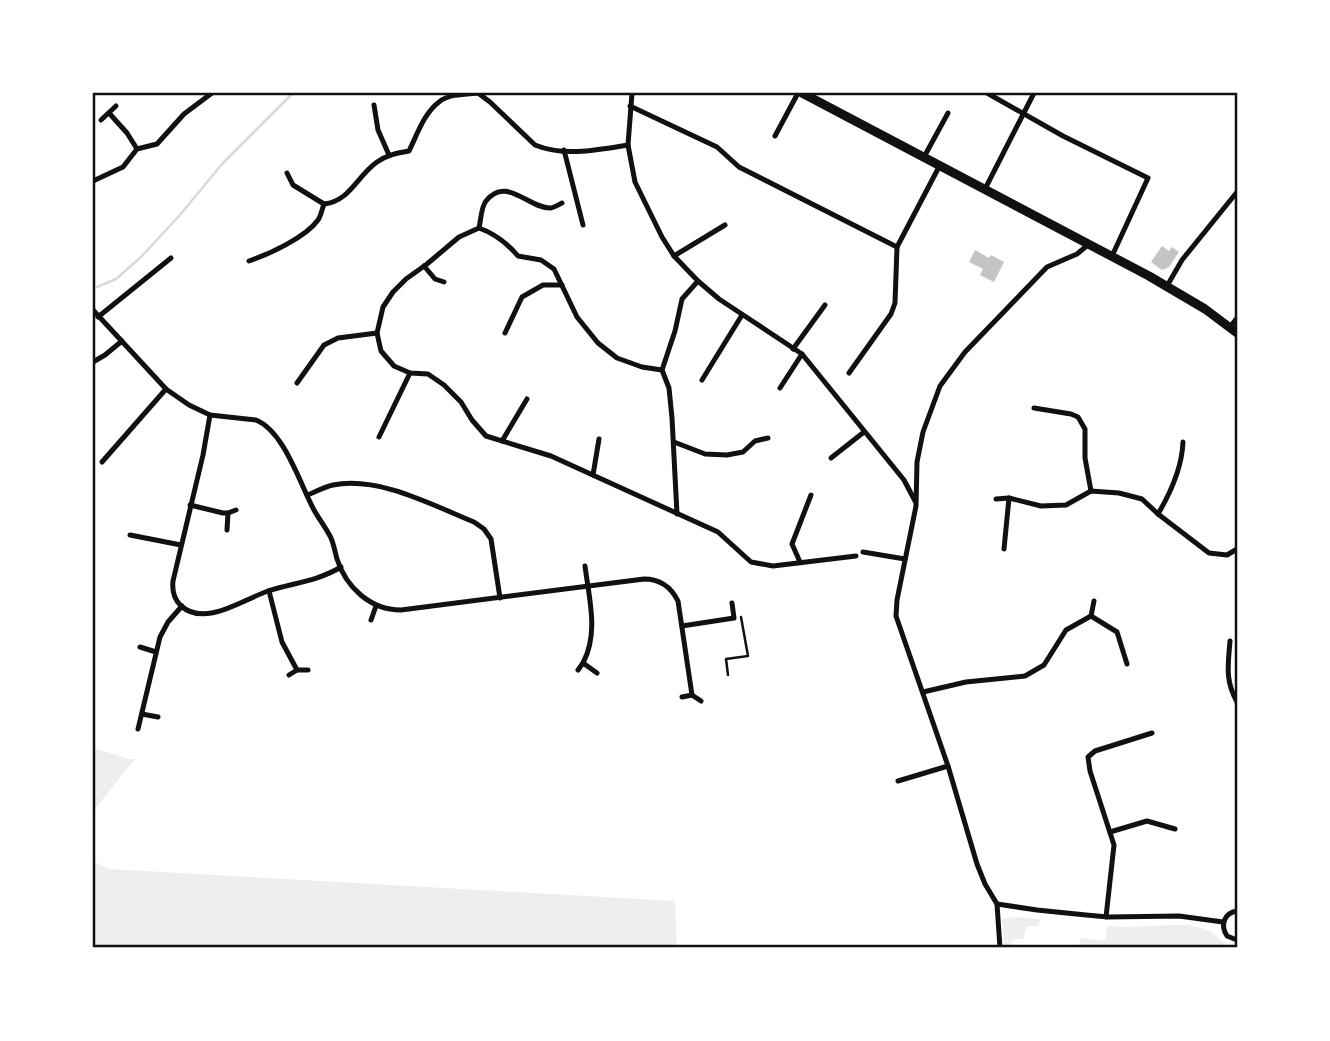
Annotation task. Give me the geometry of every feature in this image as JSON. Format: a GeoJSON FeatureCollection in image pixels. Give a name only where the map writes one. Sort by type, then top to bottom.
{"type":"FeatureCollection","features":[{"type":"Feature","properties":{"kind":"highway"},"geometry":{"type":"LineString","coordinates":[[800,93],[1167,286],[1234,330]]}},
{"type":"Feature","properties":{"kind":"street"},"geometry":{"type":"LineString","coordinates":[[93,181],[123,167],[137,149],[157,144],[184,114],[212,93]]}},
{"type":"Feature","properties":{"kind":"street"},"geometry":{"type":"LineString","coordinates":[[287,173],[293,185],[324,204],[334,203],[345,197],[374,164],[389,155],[409,151],[429,113],[440,100],[453,95],[478,93],[535,145],[544,149],[589,151],[628,145]]}},
{"type":"Feature","properties":{"kind":"street"},"geometry":{"type":"LineString","coordinates":[[632,93],[628,145],[635,182],[674,256],[719,299],[802,354],[904,480],[915,502]]}},
{"type":"Feature","properties":{"kind":"street"},"geometry":{"type":"LineString","coordinates":[[775,136],[800,93]]}},
{"type":"Feature","properties":{"kind":"street"},"geometry":{"type":"LineString","coordinates":[[987,93],[1149,178],[1112,256]]}},
{"type":"Feature","properties":{"kind":"street"},"geometry":{"type":"LineString","coordinates":[[985,189],[1034,93]]}},
{"type":"Feature","properties":{"kind":"street"},"geometry":{"type":"LineString","coordinates":[[373,105],[378,130],[389,155]]}},
{"type":"Feature","properties":{"kind":"street"},"geometry":{"type":"LineString","coordinates":[[101,120],[116,106]]}},
{"type":"Feature","properties":{"kind":"street"},"geometry":{"type":"LineString","coordinates":[[631,106],[718,147],[739,167],[897,247]]}},
{"type":"Feature","properties":{"kind":"street"},"geometry":{"type":"LineString","coordinates":[[109,113],[137,149]]}},
{"type":"Feature","properties":{"kind":"street"},"geometry":{"type":"LineString","coordinates":[[924,157],[948,113]]}},
{"type":"Feature","properties":{"kind":"street"},"geometry":{"type":"LineString","coordinates":[[564,150],[583,225]]}},
{"type":"Feature","properties":{"kind":"street"},"geometry":{"type":"LineString","coordinates":[[849,373],[891,314],[895,303],[897,247],[940,165]]}},
{"type":"Feature","properties":{"kind":"street"},"geometry":{"type":"LineString","coordinates":[[479,228],[485,202],[496,192],[514,192],[533,203],[552,208],[562,203]]}},
{"type":"Feature","properties":{"kind":"street"},"geometry":{"type":"LineString","coordinates":[[1167,286],[1182,260],[1237,192]]}},
{"type":"Feature","properties":{"kind":"street"},"geometry":{"type":"LineString","coordinates":[[249,261],[281,248],[304,233],[319,220],[324,204]]}},
{"type":"Feature","properties":{"kind":"street"},"geometry":{"type":"LineString","coordinates":[[674,256],[724,225]]}},
{"type":"Feature","properties":{"kind":"street"},"geometry":{"type":"LineString","coordinates":[[662,370],[642,367],[617,358],[598,343],[577,317],[554,269],[541,260],[518,256],[508,244],[479,228],[459,237],[393,292],[383,307],[377,333],[381,352],[394,366],[410,373],[428,374],[444,385],[461,402],[486,436],[551,456],[718,532],[751,562],[773,566],[856,556]]}},
{"type":"Feature","properties":{"kind":"street"},"geometry":{"type":"LineString","coordinates":[[1000,948],[997,904],[977,864],[948,766],[896,616],[897,600],[915,502],[917,462],[923,432],[940,386],[965,352],[1047,267],[1077,254],[1089,244]]}},
{"type":"Feature","properties":{"kind":"street"},"geometry":{"type":"LineString","coordinates":[[98,317],[171,258]]}},
{"type":"Feature","properties":{"kind":"street"},"geometry":{"type":"LineString","coordinates":[[424,267],[435,279],[444,282]]}},
{"type":"Feature","properties":{"kind":"street"},"geometry":{"type":"LineString","coordinates":[[677,513],[674,442],[668,388],[662,370],[676,331],[682,299],[698,281]]}},
{"type":"Feature","properties":{"kind":"street"},"geometry":{"type":"LineString","coordinates":[[505,333],[522,297],[543,285],[562,285]]}},
{"type":"Feature","properties":{"kind":"street"},"geometry":{"type":"LineString","coordinates":[[793,349],[825,305]]}},
{"type":"Feature","properties":{"kind":"street"},"geometry":{"type":"LineString","coordinates":[[93,310],[166,388],[189,405],[210,415],[256,421],[266,426],[279,440],[333,542],[341,567],[359,593],[376,606],[401,610],[644,579],[657,581],[670,589],[678,601],[692,695]]}},
{"type":"Feature","properties":{"kind":"street"},"geometry":{"type":"LineString","coordinates":[[702,380],[742,314]]}},
{"type":"Feature","properties":{"kind":"street"},"geometry":{"type":"LineString","coordinates":[[1234,330],[1237,318]]}},
{"type":"Feature","properties":{"kind":"street"},"geometry":{"type":"LineString","coordinates":[[297,383],[324,345],[338,338],[377,333]]}},
{"type":"Feature","properties":{"kind":"street"},"geometry":{"type":"LineString","coordinates":[[93,362],[122,341]]}},
{"type":"Feature","properties":{"kind":"street"},"geometry":{"type":"LineString","coordinates":[[780,388],[802,354]]}},
{"type":"Feature","properties":{"kind":"street"},"geometry":{"type":"LineString","coordinates":[[379,437],[410,373]]}},
{"type":"Feature","properties":{"kind":"street"},"geometry":{"type":"LineString","coordinates":[[102,462],[166,388]]}},
{"type":"Feature","properties":{"kind":"street"},"geometry":{"type":"LineString","coordinates":[[502,441],[527,399]]}},
{"type":"Feature","properties":{"kind":"street"},"geometry":{"type":"LineString","coordinates":[[1034,408],[1077,417],[1085,429],[1085,458],[1091,491]]}},
{"type":"Feature","properties":{"kind":"street"},"geometry":{"type":"LineString","coordinates":[[210,415],[203,455],[180,545],[172,587],[175,598],[192,613],[209,614],[269,591],[322,577],[341,567]]}},
{"type":"Feature","properties":{"kind":"street"},"geometry":{"type":"LineString","coordinates":[[831,458],[864,432]]}},
{"type":"Feature","properties":{"kind":"street"},"geometry":{"type":"LineString","coordinates":[[674,442],[705,454],[727,455],[743,452],[755,441],[768,438]]}},
{"type":"Feature","properties":{"kind":"street"},"geometry":{"type":"LineString","coordinates":[[593,475],[599,439]]}},
{"type":"Feature","properties":{"kind":"street"},"geometry":{"type":"LineString","coordinates":[[1158,514],[1174,482],[1183,442]]}},
{"type":"Feature","properties":{"kind":"street"},"geometry":{"type":"LineString","coordinates":[[307,495],[334,485],[384,487],[474,522],[488,534],[492,544],[500,598]]}},
{"type":"Feature","properties":{"kind":"street"},"geometry":{"type":"LineString","coordinates":[[996,499],[1009,498],[1041,506],[1066,505],[1091,491],[1119,493],[1142,499],[1209,553],[1227,555],[1237,549]]}},
{"type":"Feature","properties":{"kind":"street"},"geometry":{"type":"LineString","coordinates":[[800,562],[793,544],[811,495]]}},
{"type":"Feature","properties":{"kind":"street"},"geometry":{"type":"LineString","coordinates":[[1004,549],[1009,498]]}},
{"type":"Feature","properties":{"kind":"street"},"geometry":{"type":"LineString","coordinates":[[190,505],[228,513],[236,510]]}},
{"type":"Feature","properties":{"kind":"street"},"geometry":{"type":"LineString","coordinates":[[227,530],[228,513]]}},
{"type":"Feature","properties":{"kind":"street"},"geometry":{"type":"LineString","coordinates":[[488,534],[496,529]]}},
{"type":"Feature","properties":{"kind":"street"},"geometry":{"type":"LineString","coordinates":[[130,535],[180,545]]}},
{"type":"Feature","properties":{"kind":"street"},"geometry":{"type":"LineString","coordinates":[[863,552],[905,559]]}},
{"type":"Feature","properties":{"kind":"street"},"geometry":{"type":"LineString","coordinates":[[578,670],[590,646],[592,629],[585,566]]}},
{"type":"Feature","properties":{"kind":"street"},"geometry":{"type":"LineString","coordinates":[[269,591],[282,642],[297,670]]}},
{"type":"Feature","properties":{"kind":"street"},"geometry":{"type":"LineString","coordinates":[[923,692],[966,682],[1025,677],[1044,665],[1066,630],[1091,616],[1094,601]]}},
{"type":"Feature","properties":{"kind":"street"},"geometry":{"type":"LineString","coordinates":[[682,626],[740,618],[732,603]]}},
{"type":"Feature","properties":{"kind":"street"},"geometry":{"type":"LineString","coordinates":[[138,729],[164,628],[182,606]]}},
{"type":"Feature","properties":{"kind":"street"},"geometry":{"type":"LineString","coordinates":[[371,620],[376,606]]}},
{"type":"Feature","properties":{"kind":"street"},"geometry":{"type":"LineString","coordinates":[[1091,616],[1117,632],[1126,664]]}},
{"type":"Feature","properties":{"kind":"street"},"geometry":{"type":"LineString","coordinates":[[1230,641],[1227,672],[1230,688],[1237,702]]}},
{"type":"Feature","properties":{"kind":"street"},"geometry":{"type":"LineString","coordinates":[[140,647],[156,652]]}},
{"type":"Feature","properties":{"kind":"street"},"geometry":{"type":"LineString","coordinates":[[583,663],[597,673]]}},
{"type":"Feature","properties":{"kind":"street"},"geometry":{"type":"LineString","coordinates":[[289,675],[297,670],[308,670]]}},
{"type":"Feature","properties":{"kind":"street"},"geometry":{"type":"LineString","coordinates":[[682,697],[692,695],[701,701]]}},
{"type":"Feature","properties":{"kind":"street"},"geometry":{"type":"LineString","coordinates":[[142,714],[158,717]]}},
{"type":"Feature","properties":{"kind":"street"},"geometry":{"type":"LineString","coordinates":[[1106,917],[1114,845],[1088,757],[1095,751],[1152,733]]}},
{"type":"Feature","properties":{"kind":"street"},"geometry":{"type":"LineString","coordinates":[[898,781],[948,766]]}},
{"type":"Feature","properties":{"kind":"street"},"geometry":{"type":"LineString","coordinates":[[1110,832],[1147,821],[1175,829]]}},
{"type":"Feature","properties":{"kind":"street"},"geometry":{"type":"LineString","coordinates":[[997,904],[1037,911],[1106,917],[1180,916],[1223,922]]}},
{"type":"Feature","properties":{"kind":"street"},"geometry":{"type":"LineString","coordinates":[[1237,911],[1228,914],[1223,922],[1227,936],[1237,940]]}},
{"type":"Feature","properties":{"kind":"lane"},"geometry":{"type":"LineString","coordinates":[[728,675],[726,659],[748,656],[740,618]]}},
{"type":"Feature","properties":{"kind":"shaded area"},"geometry":{"type":"Polygon","coordinates":[[[93,748],[135,759],[93,811],[93,748]]]}},
{"type":"Feature","properties":{"kind":"shaded area"},"geometry":{"type":"Polygon","coordinates":[[[93,861],[109,869],[675,901],[677,948],[93,948],[93,861]]]}},
{"type":"Feature","properties":{"kind":"shaded area"},"geometry":{"type":"Polygon","coordinates":[[[1002,919],[1040,919],[1038,926],[1027,926],[1023,939],[1012,939],[1011,948],[1004,948],[1002,919]]]}},
{"type":"Feature","properties":{"kind":"shaded area"},"geometry":{"type":"Polygon","coordinates":[[[1170,925],[1202,928],[1227,945],[1237,948],[1079,948],[1080,938],[1105,941],[1107,926],[1170,925]]]}},
{"type":"Feature","properties":{"kind":"building"},"geometry":{"type":"Polygon","coordinates":[[[1162,246],[1169,251],[1172,247],[1179,252],[1169,267],[1162,270],[1151,262],[1162,246]]]}},
{"type":"Feature","properties":{"kind":"building"},"geometry":{"type":"Polygon","coordinates":[[[975,250],[1004,262],[994,282],[980,275],[983,269],[969,262],[975,250]]]}},
{"type":"Feature","properties":{"kind":"waterway"},"geometry":{"type":"LineString","coordinates":[[97,287],[116,279],[141,257],[222,164],[293,93]]}},
{"type":"Feature","properties":{"kind":"waterway"},"geometry":{"type":"LineString","coordinates":[[93,585],[93,595]]}}]}
